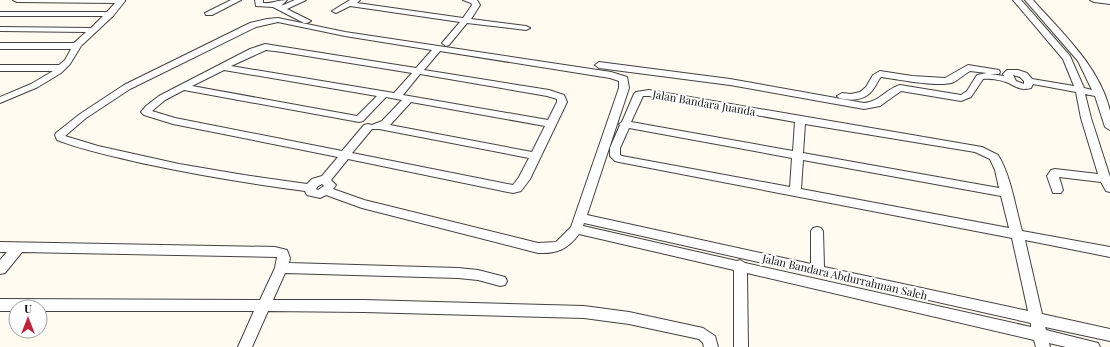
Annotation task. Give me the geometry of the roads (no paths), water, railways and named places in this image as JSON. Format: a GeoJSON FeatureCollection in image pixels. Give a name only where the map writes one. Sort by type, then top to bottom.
{"type":"FeatureCollection","features":[{"type":"Feature","properties":{"kind":"street"},"geometry":{"type":"LineString","coordinates":[[17,0],[121,1]]}},
{"type":"Feature","properties":{"kind":"street"},"geometry":{"type":"LineString","coordinates":[[209,13],[237,0]]}},
{"type":"Feature","properties":{"kind":"street"},"geometry":{"type":"LineString","coordinates":[[259,0],[258,2],[261,5],[277,7],[303,19],[332,26],[622,69],[730,82],[877,105],[894,90],[900,88],[961,98],[966,97],[972,92],[980,77],[1009,77]]}},
{"type":"Feature","properties":{"kind":"street"},"geometry":{"type":"LineString","coordinates":[[277,7],[283,0]]}},
{"type":"Feature","properties":{"kind":"street"},"geometry":{"type":"LineString","coordinates":[[277,7],[302,0]]}},
{"type":"Feature","properties":{"kind":"street"},"geometry":{"type":"LineString","coordinates":[[446,43],[466,20],[476,3],[474,1],[467,0]]}},
{"type":"Feature","properties":{"kind":"street"},"geometry":{"type":"LineString","coordinates":[[1017,0],[1067,58],[1075,90],[1108,183],[1055,173],[1053,176],[1057,190]]}},
{"type":"Feature","properties":{"kind":"street"},"geometry":{"type":"LineString","coordinates":[[1029,0],[1082,60],[1099,94],[1109,124]]}},
{"type":"Feature","properties":{"kind":"street"},"geometry":{"type":"LineString","coordinates":[[1094,0],[1110,2]]}},
{"type":"Feature","properties":{"kind":"street"},"geometry":{"type":"LineString","coordinates":[[0,100],[41,82],[62,68],[69,62],[76,46],[110,14],[121,1]]}},
{"type":"Feature","properties":{"kind":"street"},"geometry":{"type":"LineString","coordinates":[[336,11],[353,2],[526,28]]}},
{"type":"Feature","properties":{"kind":"street"},"geometry":{"type":"LineString","coordinates":[[0,14],[110,14]]}},
{"type":"Feature","properties":{"kind":"street"},"geometry":{"type":"LineString","coordinates":[[325,186],[362,204],[538,248],[558,248],[567,241],[578,223],[623,93],[625,82],[624,79],[611,75],[437,49],[321,30],[278,20],[267,20],[253,25],[127,87],[74,123],[60,135],[61,138],[97,149],[162,164],[244,180],[310,188],[311,192],[316,194],[325,186],[347,154],[373,127],[386,123],[408,98]]}},
{"type":"Feature","properties":{"kind":"street"},"geometry":{"type":"LineString","coordinates":[[0,29],[93,30]]}},
{"type":"Feature","properties":{"kind":"street"},"geometry":{"type":"LineString","coordinates":[[0,46],[76,46]]}},
{"type":"Feature","properties":{"kind":"street"},"geometry":{"type":"LineString","coordinates":[[272,47],[418,71],[561,97],[562,102],[521,184],[513,189],[347,154],[172,121],[147,113],[147,110],[153,105],[259,48],[272,47]]}},
{"type":"Feature","properties":{"kind":"street"},"geometry":{"type":"LineString","coordinates":[[396,96],[437,49]]}},
{"type":"Feature","properties":{"kind":"street"},"geometry":{"type":"LineString","coordinates":[[223,67],[551,124]]}},
{"type":"Feature","properties":{"kind":"street"},"geometry":{"type":"LineString","coordinates":[[0,68],[62,68]]}},
{"type":"Feature","properties":{"kind":"street"},"geometry":{"type":"LineString","coordinates":[[854,101],[867,92],[877,75],[882,74],[895,77],[948,81],[969,68],[1009,77]]}},
{"type":"Feature","properties":{"kind":"street"},"geometry":{"type":"LineString","coordinates":[[1009,77],[1013,72],[1026,76],[1029,81],[1099,94]]}},
{"type":"Feature","properties":{"kind":"street"},"geometry":{"type":"LineString","coordinates":[[895,77],[900,88]]}},
{"type":"Feature","properties":{"kind":"street"},"geometry":{"type":"LineString","coordinates":[[183,88],[359,119]]}},
{"type":"Feature","properties":{"kind":"street","name":"Jalan Bandara Juanda"},"geometry":{"type":"LineString","coordinates":[[1042,341],[1036,319],[1017,234],[1007,193],[994,157],[985,151],[642,92],[639,94],[614,148],[615,156],[619,159],[795,191],[1017,234],[1110,252]]}},
{"type":"Feature","properties":{"kind":"street"},"geometry":{"type":"LineString","coordinates":[[0,94],[14,94]]}},
{"type":"Feature","properties":{"kind":"street"},"geometry":{"type":"LineString","coordinates":[[359,119],[384,94]]}},
{"type":"Feature","properties":{"kind":"street"},"geometry":{"type":"LineString","coordinates":[[1086,118],[1109,124]]}},
{"type":"Feature","properties":{"kind":"street"},"geometry":{"type":"LineString","coordinates":[[359,119],[362,125],[534,156]]}},
{"type":"Feature","properties":{"kind":"street"},"geometry":{"type":"LineString","coordinates":[[795,191],[800,120]]}},
{"type":"Feature","properties":{"kind":"street"},"geometry":{"type":"LineString","coordinates":[[624,124],[1007,193]]}},
{"type":"Feature","properties":{"kind":"street","name":"Jalan Bandara Abdurrahman Saleh"},"geometry":{"type":"LineString","coordinates":[[578,223],[1042,341],[1093,347]]}},
{"type":"Feature","properties":{"kind":"street","name":"Jalan Bandara Abdurrahman Saleh"},"geometry":{"type":"LineString","coordinates":[[578,223],[818,271],[1110,335]]}},
{"type":"Feature","properties":{"kind":"street"},"geometry":{"type":"LineString","coordinates":[[817,231],[818,271]]}},
{"type":"Feature","properties":{"kind":"street"},"geometry":{"type":"LineString","coordinates":[[0,247],[283,253],[284,255],[281,268],[245,347]]}},
{"type":"Feature","properties":{"kind":"street"},"geometry":{"type":"LineString","coordinates":[[0,269],[19,247]]}},
{"type":"Feature","properties":{"kind":"street"},"geometry":{"type":"LineString","coordinates":[[740,265],[741,347]]}},
{"type":"Feature","properties":{"kind":"street"},"geometry":{"type":"LineString","coordinates":[[281,268],[468,274],[500,281]]}},
{"type":"Feature","properties":{"kind":"street"},"geometry":{"type":"LineString","coordinates":[[0,304],[263,305],[546,310],[609,314],[703,334],[710,340],[711,347]]}}]}
